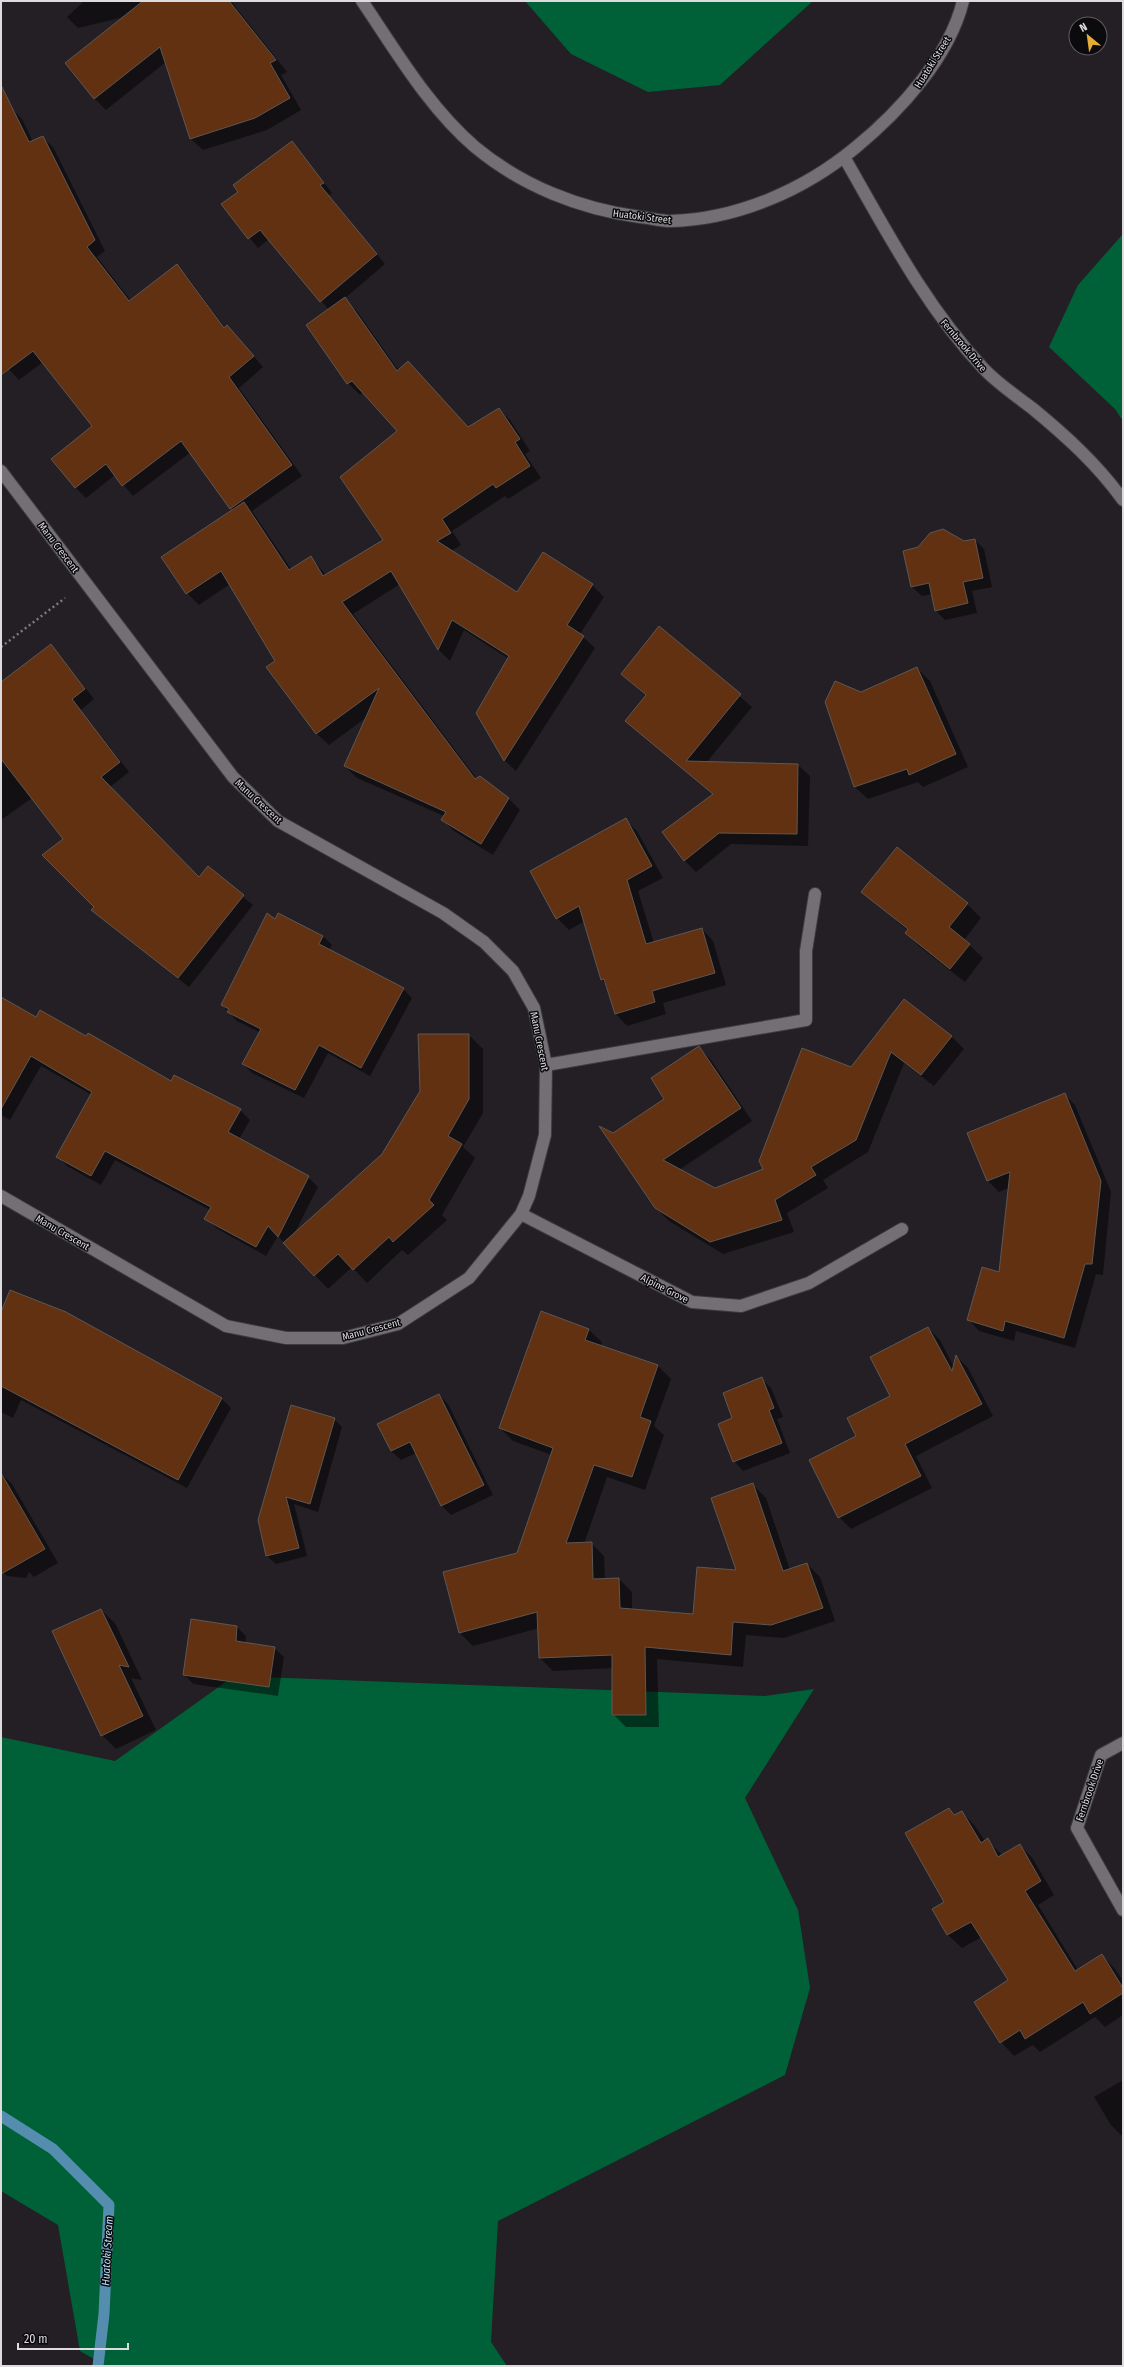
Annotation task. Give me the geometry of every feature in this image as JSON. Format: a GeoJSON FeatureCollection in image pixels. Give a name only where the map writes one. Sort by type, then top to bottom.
{"type":"FeatureCollection","features":[{"type":"Feature","properties":{"kind":"street","name":"Huatoki Street"},"geometry":{"type":"LineString","coordinates":[[362,1],[439,109],[475,146],[516,176],[570,202],[620,214],[671,221],[731,212],[790,191],[844,157],[881,127],[913,92],[938,56],[960,13],[963,1]]}},
{"type":"Feature","properties":{"kind":"street","name":"Fernbrook Drive"},"geometry":{"type":"LineString","coordinates":[[844,157],[908,268],[947,327],[984,370],[1063,433],[1104,473],[1123,500]]}},
{"type":"Feature","properties":{"kind":"street","name":"Manu Crescent"},"geometry":{"type":"LineString","coordinates":[[1,471],[233,777],[278,821],[443,913],[484,942],[513,971],[534,1008],[546,1065],[545,1135],[529,1196],[521,1214],[469,1278],[398,1324],[343,1338],[286,1338],[226,1326],[1,1196]]}},
{"type":"Feature","properties":{"kind":"street"},"geometry":{"type":"LineString","coordinates":[[546,1065],[806,1020],[806,951],[815,894]]}},
{"type":"Feature","properties":{"kind":"street","name":"Alpine Grove"},"geometry":{"type":"LineString","coordinates":[[521,1214],[692,1302],[741,1306],[809,1283],[902,1229]]}},
{"type":"Feature","properties":{"kind":"street","name":"Fernbrook Drive"},"geometry":{"type":"LineString","coordinates":[[1123,1743],[1101,1755],[1077,1828],[1123,1910]]}},
{"type":"Feature","properties":{"kind":"path"},"geometry":{"type":"LineString","coordinates":[[1,648],[86,582]]}},
{"type":"Feature","properties":{"kind":"green space"},"geometry":{"type":"Polygon","coordinates":[[[525,1],[813,1],[720,85],[648,92],[571,54],[525,1]]]}},
{"type":"Feature","properties":{"kind":"green space"},"geometry":{"type":"Polygon","coordinates":[[[1123,234],[1123,421],[1115,409],[1049,347],[1078,285],[1123,234]]]}},
{"type":"Feature","properties":{"kind":"green space"},"geometry":{"type":"Polygon","coordinates":[[[234,1676],[765,1696],[814,1689],[745,1798],[798,1910],[810,1988],[785,2075],[498,2221],[491,2342],[507,2366],[106,2366],[80,2351],[58,2225],[1,2191],[1,1737],[115,1761],[234,1676]]]}},
{"type":"Feature","properties":{"kind":"building"},"geometry":{"type":"Polygon","coordinates":[[[143,1],[229,1],[276,60],[270,63],[290,98],[255,118],[190,139],[160,47],[94,99],[65,63],[143,1]]]}},
{"type":"Feature","properties":{"kind":"building"},"geometry":{"type":"Polygon","coordinates":[[[1,85],[29,142],[43,136],[95,240],[87,247],[129,301],[177,264],[224,328],[227,325],[254,356],[229,377],[292,465],[230,509],[181,441],[122,486],[106,464],[75,488],[51,459],[92,426],[33,351],[1,375],[1,85]]]}},
{"type":"Feature","properties":{"kind":"building"},"geometry":{"type":"Polygon","coordinates":[[[292,141],[324,183],[320,185],[377,254],[320,302],[260,230],[248,239],[221,204],[238,192],[233,185],[292,141]]]}},
{"type":"Feature","properties":{"kind":"building"},"geometry":{"type":"Polygon","coordinates":[[[345,297],[397,371],[408,361],[468,427],[499,408],[520,439],[515,442],[530,466],[496,488],[493,484],[442,519],[451,533],[437,541],[517,592],[543,552],[593,584],[567,625],[584,636],[504,761],[476,713],[509,656],[452,620],[438,650],[391,571],[342,602],[475,779],[480,776],[509,798],[481,844],[441,820],[446,812],[344,766],[379,688],[316,734],[266,667],[275,661],[221,571],[186,594],[161,557],[244,502],[289,570],[311,556],[323,576],[383,540],[340,477],[397,431],[352,381],[347,384],[306,325],[345,297]]]}},
{"type":"Feature","properties":{"kind":"building"},"geometry":{"type":"Polygon","coordinates":[[[943,529],[964,541],[975,539],[983,578],[963,582],[968,603],[935,611],[929,583],[911,587],[903,551],[918,547],[930,533],[943,529]]]}},
{"type":"Feature","properties":{"kind":"building"},"geometry":{"type":"Polygon","coordinates":[[[659,626],[741,694],[686,761],[798,764],[797,834],[719,833],[684,861],[662,832],[713,794],[625,721],[646,695],[621,674],[659,626]]]}},
{"type":"Feature","properties":{"kind":"building"},"geometry":{"type":"Polygon","coordinates":[[[51,644],[85,689],[72,699],[120,762],[101,777],[199,877],[208,866],[244,895],[178,978],[91,910],[94,907],[42,855],[63,839],[1,759],[1,682],[51,644]]]}},
{"type":"Feature","properties":{"kind":"building"},"geometry":{"type":"Polygon","coordinates":[[[917,667],[956,754],[909,775],[907,769],[854,787],[825,702],[835,681],[861,692],[917,667]]]}},
{"type":"Feature","properties":{"kind":"building"},"geometry":{"type":"Polygon","coordinates":[[[626,818],[652,866],[627,880],[646,944],[702,928],[715,973],[652,991],[655,1002],[615,1014],[604,979],[601,980],[579,906],[556,919],[530,871],[626,818]]]}},
{"type":"Feature","properties":{"kind":"building"},"geometry":{"type":"Polygon","coordinates":[[[897,847],[968,903],[949,927],[970,944],[950,969],[905,933],[908,929],[861,892],[897,847]]]}},
{"type":"Feature","properties":{"kind":"building"},"geometry":{"type":"Polygon","coordinates":[[[267,913],[275,919],[278,913],[323,936],[319,944],[404,988],[361,1068],[319,1045],[295,1090],[242,1064],[261,1029],[227,1012],[229,1009],[221,1005],[267,913]]]}},
{"type":"Feature","properties":{"kind":"building"},"geometry":{"type":"Polygon","coordinates":[[[1,997],[36,1017],[40,1010],[86,1036],[88,1033],[171,1081],[174,1075],[241,1109],[228,1132],[309,1176],[278,1237],[268,1226],[256,1247],[204,1219],[211,1207],[105,1151],[91,1176],[56,1157],[92,1092],[31,1056],[1,1109],[1,997]]]}},
{"type":"Feature","properties":{"kind":"building"},"geometry":{"type":"Polygon","coordinates":[[[904,999],[952,1036],[921,1075],[891,1052],[856,1140],[811,1167],[816,1175],[775,1200],[782,1220],[710,1242],[655,1208],[599,1126],[613,1133],[664,1099],[651,1078],[699,1046],[741,1108],[663,1160],[715,1188],[763,1169],[759,1161],[802,1048],[851,1067],[904,999]]]}},
{"type":"Feature","properties":{"kind":"building"},"geometry":{"type":"Polygon","coordinates":[[[418,1034],[469,1034],[469,1099],[448,1136],[462,1144],[429,1200],[434,1205],[393,1242],[389,1237],[353,1270],[338,1254],[314,1276],[283,1243],[382,1154],[420,1091],[418,1034]]]}},
{"type":"Feature","properties":{"kind":"building"},"geometry":{"type":"Polygon","coordinates":[[[1065,1093],[1101,1181],[1092,1264],[1085,1264],[1064,1338],[1005,1321],[1003,1331],[967,1320],[982,1267],[999,1272],[1010,1172],[987,1181],[967,1133],[1065,1093]]]}},
{"type":"Feature","properties":{"kind":"building"},"geometry":{"type":"Polygon","coordinates":[[[10,1290],[66,1312],[222,1398],[178,1480],[1,1386],[1,1312],[10,1290]]]}},
{"type":"Feature","properties":{"kind":"building"},"geometry":{"type":"Polygon","coordinates":[[[541,1311],[589,1329],[585,1340],[658,1365],[640,1417],[651,1421],[632,1477],[594,1465],[566,1543],[592,1542],[593,1579],[619,1578],[620,1608],[693,1614],[697,1567],[736,1570],[711,1498],[753,1483],[783,1571],[807,1563],[823,1608],[771,1625],[733,1622],[731,1655],[645,1647],[646,1715],[612,1715],[612,1655],[539,1658],[537,1612],[459,1633],[443,1572],[517,1553],[553,1448],[499,1428],[541,1311]]]}},
{"type":"Feature","properties":{"kind":"building"},"geometry":{"type":"Polygon","coordinates":[[[928,1327],[952,1371],[956,1355],[982,1404],[905,1444],[921,1476],[838,1518],[809,1460],[856,1436],[847,1418],[890,1396],[870,1357],[928,1327]]]}},
{"type":"Feature","properties":{"kind":"building"},"geometry":{"type":"Polygon","coordinates":[[[762,1377],[774,1408],[769,1410],[782,1443],[733,1462],[718,1424],[732,1418],[723,1393],[762,1377]]]}},
{"type":"Feature","properties":{"kind":"building"},"geometry":{"type":"Polygon","coordinates":[[[439,1394],[484,1485],[441,1506],[410,1442],[391,1451],[377,1424],[439,1394]]]}},
{"type":"Feature","properties":{"kind":"building"},"geometry":{"type":"Polygon","coordinates":[[[291,1405],[335,1418],[310,1504],[286,1497],[299,1548],[266,1556],[258,1520],[291,1405]]]}},
{"type":"Feature","properties":{"kind":"building"},"geometry":{"type":"Polygon","coordinates":[[[1,1473],[45,1549],[1,1574],[1,1473]]]}},
{"type":"Feature","properties":{"kind":"building"},"geometry":{"type":"Polygon","coordinates":[[[101,1609],[129,1667],[119,1665],[143,1716],[101,1736],[52,1631],[101,1609]]]}},
{"type":"Feature","properties":{"kind":"building"},"geometry":{"type":"Polygon","coordinates":[[[191,1619],[237,1626],[236,1641],[275,1647],[269,1687],[183,1675],[191,1619]]]}},
{"type":"Feature","properties":{"kind":"building"},"geometry":{"type":"Polygon","coordinates":[[[949,1808],[954,1815],[962,1811],[981,1843],[988,1838],[998,1857],[1020,1844],[1041,1881],[1025,1891],[1075,1971],[1102,1954],[1123,1988],[1123,1993],[1090,2014],[1083,2002],[1025,2039],[1020,2030],[1000,2043],[974,2002],[1008,1980],[971,1922],[947,1935],[932,1909],[944,1902],[905,1833],[949,1808]]]}},
{"type":"Feature","properties":{"kind":"waterway","name":"Huatoki Stream"},"geometry":{"type":"LineString","coordinates":[[1,2116],[53,2149],[109,2205],[104,2314],[98,2366]]}}]}
